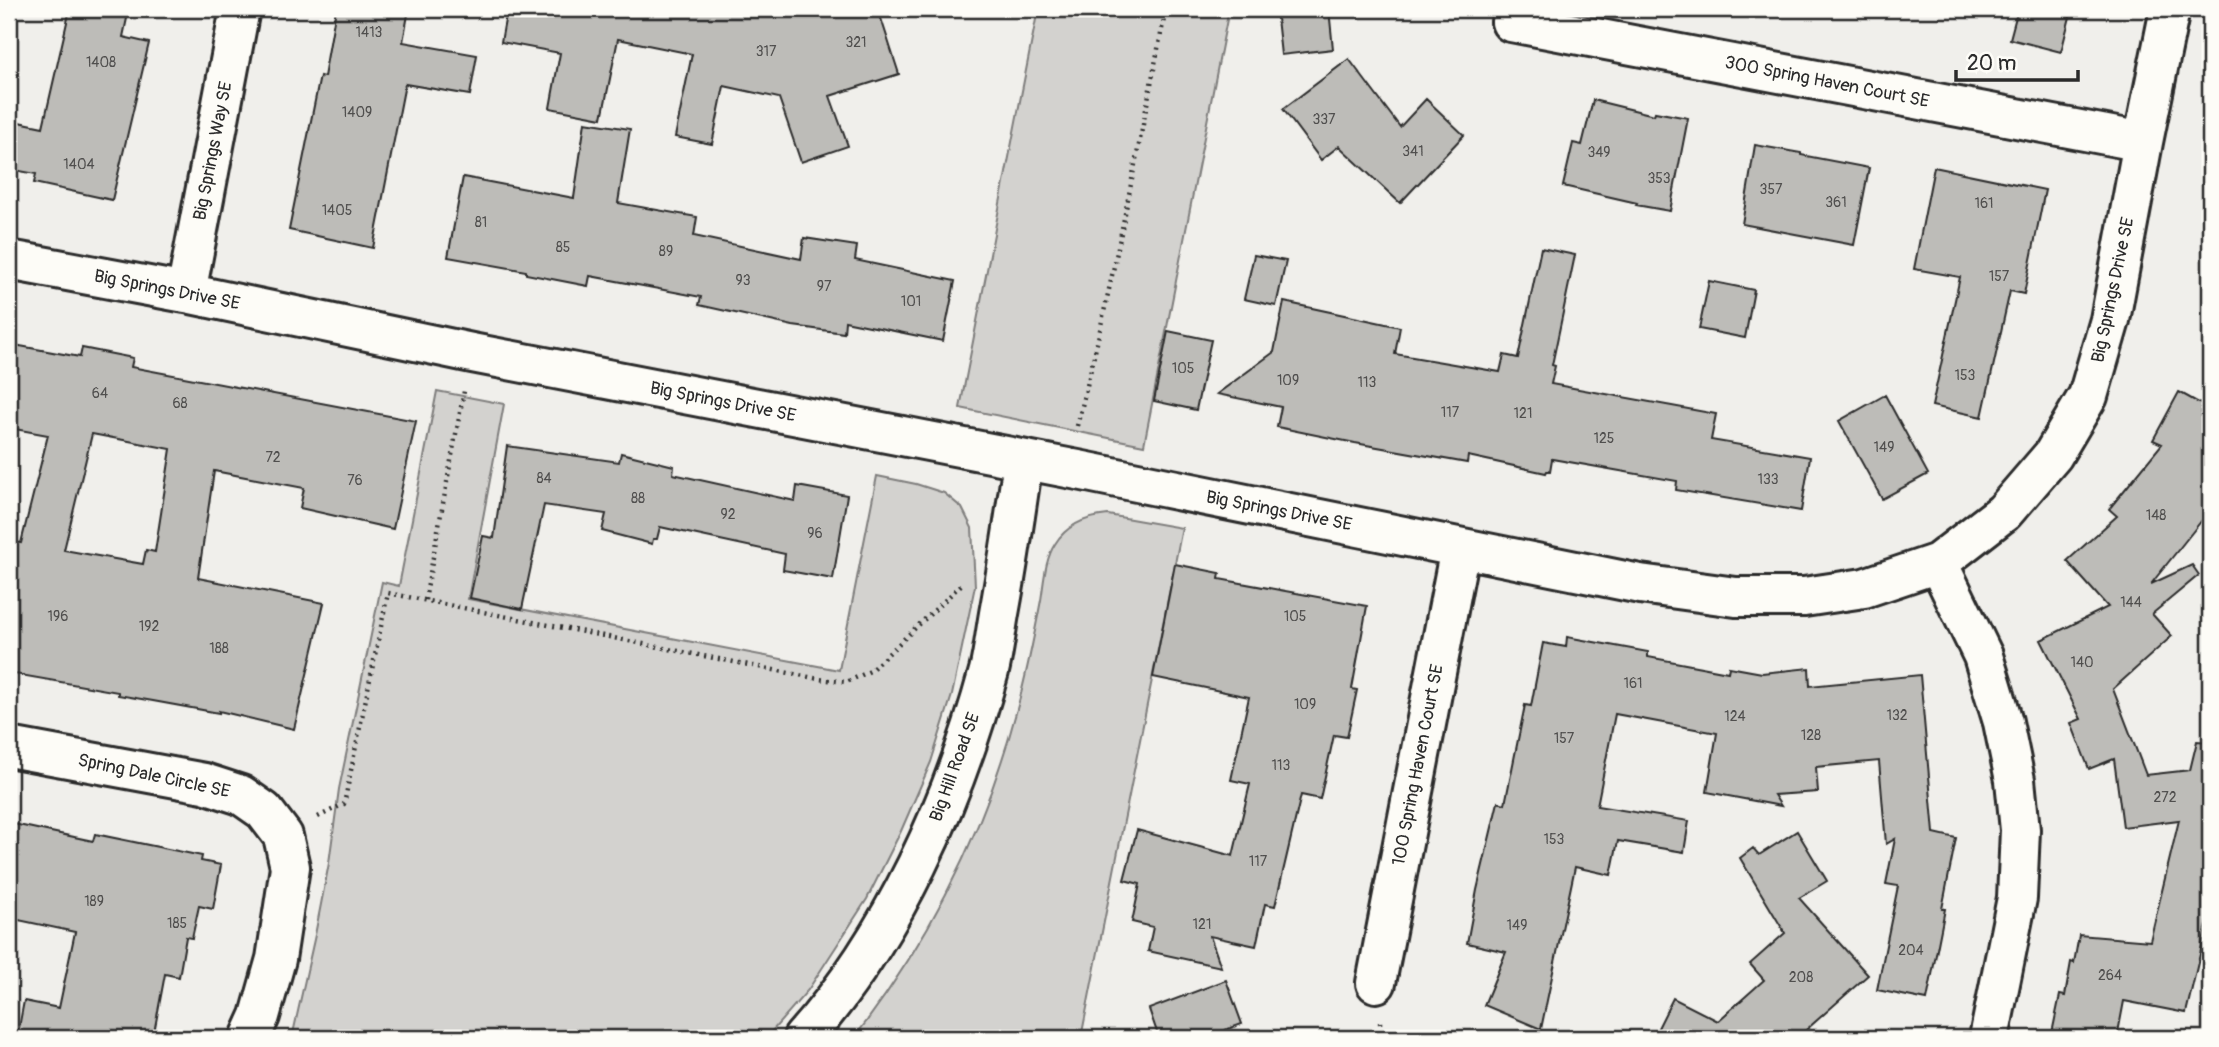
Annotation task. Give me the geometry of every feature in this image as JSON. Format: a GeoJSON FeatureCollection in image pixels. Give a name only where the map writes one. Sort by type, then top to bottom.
{"type":"FeatureCollection","features":[{"type":"Feature","properties":{"kind":"street","name":"Big Springs Way SE"},"geometry":{"type":"LineString","coordinates":[[186,293],[240,9]]}},
{"type":"Feature","properties":{"kind":"street","name":"Big Springs Drive SE"},"geometry":{"type":"LineString","coordinates":[[9,260],[186,293],[472,353],[1640,584],[1735,597],[1804,597],[1864,588],[1938,563],[2004,512],[2053,455],[2088,396],[2110,320],[2171,9]]}},
{"type":"Feature","properties":{"kind":"street","name":"300 Spring Haven Court SE"},"geometry":{"type":"LineString","coordinates":[[1511,22],[2143,142]]}},
{"type":"Feature","properties":{"kind":"street","name":"Big Hill Road SE"},"geometry":{"type":"LineString","coordinates":[[803,1038],[842,990],[894,912],[953,783],[989,670],[1023,461]]}},
{"type":"Feature","properties":{"kind":"street","name":"100 Spring Haven Court SE"},"geometry":{"type":"LineString","coordinates":[[1376,983],[1460,548]]}},
{"type":"Feature","properties":{"kind":"street"},"geometry":{"type":"LineString","coordinates":[[1938,563],[1983,656],[2003,722],[2016,792],[2020,830],[2017,898],[1989,1038]]}},
{"type":"Feature","properties":{"kind":"street","name":"Spring Dale Circle SE"},"geometry":{"type":"LineString","coordinates":[[9,747],[204,783],[241,795],[264,811],[283,836],[290,867],[276,959],[260,1016],[250,1038]]}},
{"type":"Feature","properties":{"kind":"path"},"geometry":{"type":"LineString","coordinates":[[1077,426],[1120,239],[1166,9]]}},
{"type":"Feature","properties":{"kind":"path"},"geometry":{"type":"LineString","coordinates":[[425,600],[472,353]]}},
{"type":"Feature","properties":{"kind":"path"},"geometry":{"type":"LineString","coordinates":[[283,836],[344,804],[388,593],[847,682],[870,671],[968,578]]}},
{"type":"Feature","properties":{"kind":"shaded area"},"geometry":{"type":"Polygon","coordinates":[[[1038,9],[1229,9],[1144,445],[960,408],[1038,9]]]}},
{"type":"Feature","properties":{"kind":"shaded area"},"geometry":{"type":"Polygon","coordinates":[[[437,391],[504,404],[468,599],[839,670],[877,476],[944,493],[962,508],[972,528],[975,586],[952,695],[931,762],[867,899],[808,990],[766,1038],[292,1038],[315,935],[329,863],[339,789],[382,582],[399,586],[437,391]]]}},
{"type":"Feature","properties":{"kind":"shaded area"},"geometry":{"type":"Polygon","coordinates":[[[1108,515],[1182,528],[1081,1038],[854,1038],[882,1000],[931,922],[972,840],[989,798],[1017,709],[1052,550],[1065,531],[1085,520],[1108,515]]]}},
{"type":"Feature","properties":{"kind":"building"},"geometry":{"type":"Polygon","coordinates":[[[70,9],[129,9],[123,37],[149,43],[112,200],[34,183],[36,174],[9,169],[9,120],[43,127],[70,9]]]}},
{"type":"Feature","properties":{"kind":"building"},"geometry":{"type":"Polygon","coordinates":[[[336,9],[409,9],[403,42],[477,55],[470,95],[405,84],[373,248],[289,230],[320,76],[324,77],[336,9]]]}},
{"type":"Feature","properties":{"kind":"building"},"geometry":{"type":"Polygon","coordinates":[[[507,9],[878,9],[899,74],[830,96],[848,146],[801,162],[779,98],[724,86],[712,144],[675,137],[692,54],[618,39],[602,118],[550,108],[560,53],[501,42],[507,9]]]}},
{"type":"Feature","properties":{"kind":"building"},"geometry":{"type":"Polygon","coordinates":[[[1276,9],[1329,9],[1333,49],[1281,55],[1276,9]]]}},
{"type":"Feature","properties":{"kind":"building"},"geometry":{"type":"Polygon","coordinates":[[[2018,9],[2072,9],[2061,52],[2010,39],[2018,9]]]}},
{"type":"Feature","properties":{"kind":"building"},"geometry":{"type":"Polygon","coordinates":[[[1349,59],[1400,127],[1426,99],[1464,135],[1400,203],[1339,146],[1321,160],[1283,109],[1349,59]]]}},
{"type":"Feature","properties":{"kind":"building"},"geometry":{"type":"Polygon","coordinates":[[[1593,100],[1654,115],[1655,112],[1688,118],[1670,211],[1563,186],[1573,143],[1582,145],[1593,100]]]}},
{"type":"Feature","properties":{"kind":"building"},"geometry":{"type":"Polygon","coordinates":[[[585,122],[630,129],[618,203],[697,217],[694,236],[801,259],[804,238],[857,246],[855,260],[955,281],[943,341],[845,321],[844,333],[793,326],[699,305],[701,297],[590,276],[588,286],[526,274],[526,271],[448,257],[463,177],[574,198],[585,122]]]}},
{"type":"Feature","properties":{"kind":"building"},"geometry":{"type":"Polygon","coordinates":[[[1755,145],[1869,168],[1854,245],[1742,224],[1755,145]]]}},
{"type":"Feature","properties":{"kind":"building"},"geometry":{"type":"Polygon","coordinates":[[[1934,167],[2045,190],[2024,294],[2010,291],[1982,417],[1932,406],[1960,277],[1914,269],[1934,167]]]}},
{"type":"Feature","properties":{"kind":"building"},"geometry":{"type":"Polygon","coordinates":[[[1541,248],[1575,255],[1552,365],[1555,366],[1551,384],[1716,414],[1711,440],[1810,457],[1801,511],[1676,490],[1677,481],[1552,459],[1550,471],[1546,473],[1468,456],[1467,463],[1355,443],[1277,427],[1281,407],[1217,394],[1274,352],[1284,302],[1400,327],[1395,354],[1500,372],[1504,355],[1518,358],[1541,248]]]}},
{"type":"Feature","properties":{"kind":"building"},"geometry":{"type":"Polygon","coordinates":[[[1254,255],[1286,261],[1276,306],[1244,299],[1254,255]]]}},
{"type":"Feature","properties":{"kind":"building"},"geometry":{"type":"Polygon","coordinates":[[[1709,281],[1754,290],[1745,338],[1699,329],[1709,281]]]}},
{"type":"Feature","properties":{"kind":"building"},"geometry":{"type":"Polygon","coordinates":[[[1168,331],[1211,340],[1196,410],[1154,401],[1168,331]]]}},
{"type":"Feature","properties":{"kind":"building"},"geometry":{"type":"Polygon","coordinates":[[[9,344],[80,357],[82,348],[133,358],[131,367],[416,421],[393,529],[300,508],[304,488],[214,471],[198,578],[324,603],[294,729],[219,711],[118,695],[118,692],[9,673],[9,541],[21,543],[48,435],[9,428],[9,344]],[[92,434],[64,550],[143,564],[146,550],[155,552],[171,449],[92,434]]]}},
{"type":"Feature","properties":{"kind":"building"},"geometry":{"type":"Polygon","coordinates":[[[2179,392],[2210,409],[2210,510],[2151,584],[2192,565],[2199,575],[2152,614],[2172,636],[2113,689],[2146,775],[2190,770],[2197,741],[2210,742],[2210,912],[2186,1013],[2124,1001],[2117,1038],[2051,1038],[2060,995],[2065,996],[2079,935],[2150,941],[2179,820],[2123,827],[2114,759],[2089,769],[2071,723],[2081,719],[2041,640],[2108,607],[2067,561],[2117,516],[2109,509],[2162,444],[2153,440],[2179,392]]]}},
{"type":"Feature","properties":{"kind":"building"},"geometry":{"type":"Polygon","coordinates":[[[1885,395],[1928,474],[1882,499],[1839,421],[1885,395]]]}},
{"type":"Feature","properties":{"kind":"building"},"geometry":{"type":"Polygon","coordinates":[[[507,446],[619,462],[621,453],[674,466],[673,474],[795,501],[797,486],[847,495],[833,579],[783,570],[785,554],[660,527],[657,539],[653,539],[652,544],[602,531],[606,514],[544,505],[522,609],[470,598],[483,536],[494,538],[507,446]]]}},
{"type":"Feature","properties":{"kind":"building"},"geometry":{"type":"Polygon","coordinates":[[[1175,564],[1220,573],[1219,579],[1367,606],[1352,689],[1357,690],[1347,737],[1334,735],[1320,799],[1301,795],[1275,906],[1265,904],[1256,946],[1210,936],[1221,967],[1148,951],[1153,927],[1132,922],[1140,884],[1124,880],[1137,830],[1233,856],[1250,784],[1231,780],[1249,697],[1153,677],[1175,564]]]}},
{"type":"Feature","properties":{"kind":"building"},"geometry":{"type":"Polygon","coordinates":[[[1567,637],[1648,652],[1648,657],[1728,672],[1729,667],[1762,673],[1809,668],[1810,686],[1920,675],[1934,833],[1956,838],[1927,1000],[1877,990],[1898,886],[1886,884],[1895,839],[1886,844],[1879,761],[1816,767],[1818,792],[1774,795],[1781,806],[1707,792],[1717,733],[1615,714],[1597,806],[1689,821],[1684,852],[1618,841],[1611,875],[1575,867],[1541,1029],[1484,1005],[1506,952],[1467,943],[1477,890],[1498,802],[1505,804],[1525,705],[1531,706],[1543,643],[1566,647],[1567,637]]]}},
{"type":"Feature","properties":{"kind":"building"},"geometry":{"type":"Polygon","coordinates":[[[9,823],[93,841],[95,834],[202,856],[201,861],[221,865],[213,909],[199,906],[192,938],[186,937],[179,977],[165,974],[153,1038],[17,1038],[24,1001],[59,1008],[75,932],[9,918],[9,823]]]}},
{"type":"Feature","properties":{"kind":"building"},"geometry":{"type":"Polygon","coordinates":[[[1797,831],[1827,881],[1799,898],[1868,975],[1797,1038],[1653,1038],[1673,998],[1718,1021],[1764,980],[1750,964],[1785,933],[1740,858],[1753,848],[1759,855],[1797,831]]]}},
{"type":"Feature","properties":{"kind":"building"},"geometry":{"type":"Polygon","coordinates":[[[1226,980],[1242,1024],[1203,1038],[1159,1038],[1149,1009],[1226,980]]]}}]}
